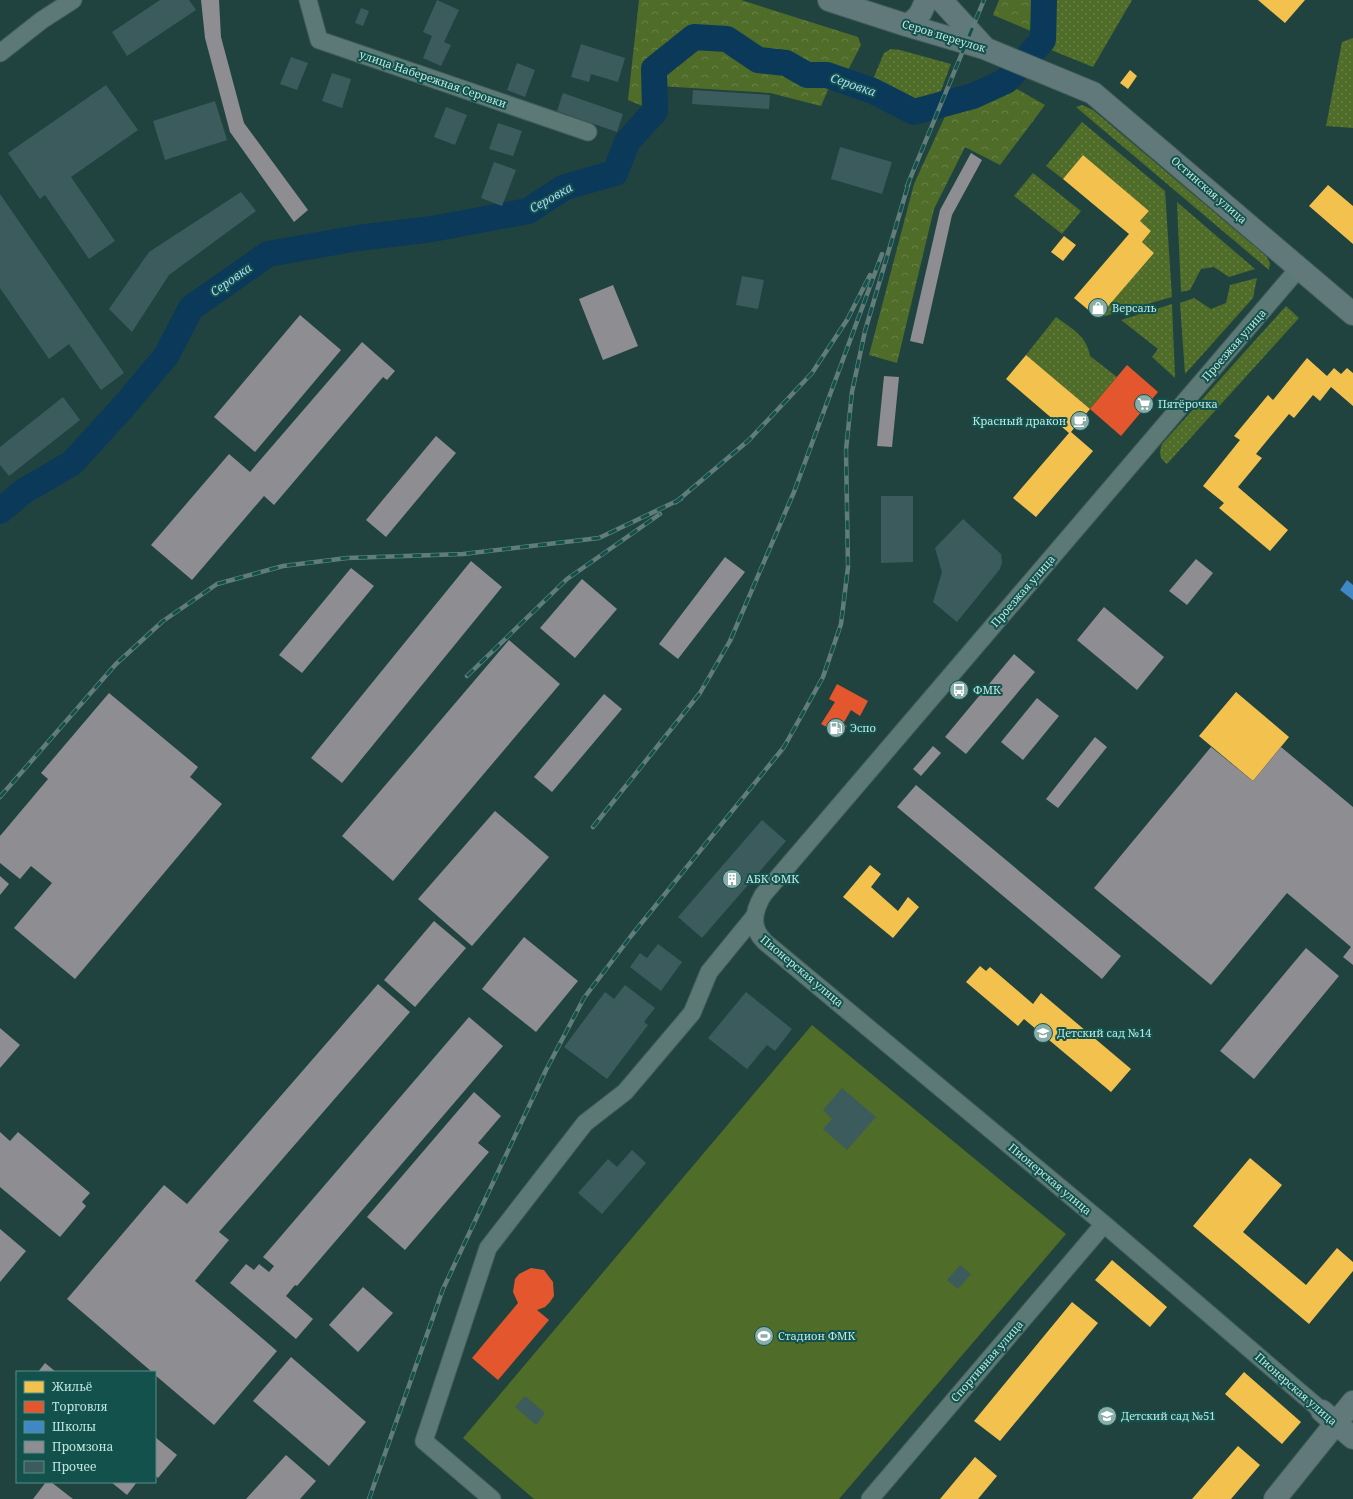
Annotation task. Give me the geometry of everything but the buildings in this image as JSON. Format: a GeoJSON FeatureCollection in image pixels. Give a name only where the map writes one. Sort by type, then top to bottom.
{"type":"FeatureCollection","features":[{"type":"Feature","properties":{"kind":"street"},"geometry":{"type":"LineString","coordinates":[[0,53],[42,20],[73,0]]}},
{"type":"Feature","properties":{"kind":"street","name":"улица Набережная Серовки"},"geometry":{"type":"LineString","coordinates":[[308,0],[319,40],[588,132]]}},
{"type":"Feature","properties":{"kind":"street","name":"Серов переулок"},"geometry":{"type":"LineString","coordinates":[[829,0],[993,51],[1057,77]]}},
{"type":"Feature","properties":{"kind":"street"},"geometry":{"type":"LineString","coordinates":[[906,25],[915,21],[923,10],[926,0]]}},
{"type":"Feature","properties":{"kind":"street"},"geometry":{"type":"LineString","coordinates":[[941,0],[993,51]]}},
{"type":"Feature","properties":{"kind":"street","name":"Остинская улица"},"geometry":{"type":"LineString","coordinates":[[1057,77],[1093,93],[1104,100],[1353,314]]}},
{"type":"Feature","properties":{"kind":"street","name":"Проезжая улица"},"geometry":{"type":"LineString","coordinates":[[754,918],[755,910],[763,895],[1299,268]]}},
{"type":"Feature","properties":{"kind":"street"},"geometry":{"type":"LineString","coordinates":[[492,1499],[424,1441],[488,1248],[585,1123],[625,1092],[692,1013],[709,972],[754,918]]}},
{"type":"Feature","properties":{"kind":"street","name":"Пионерская улица"},"geometry":{"type":"LineString","coordinates":[[754,918],[754,928],[765,942],[1104,1224],[1353,1438]]}},
{"type":"Feature","properties":{"kind":"street","name":"Спортивная улица"},"geometry":{"type":"LineString","coordinates":[[870,1499],[1104,1224]]}},
{"type":"Feature","properties":{"kind":"street"},"geometry":{"type":"LineString","coordinates":[[1276,1499],[1323,1441],[1329,1417],[1353,1402]]}},
{"type":"Feature","properties":{"kind":"green space"},"geometry":{"type":"Polygon","coordinates":[[[639,0],[741,0],[858,37],[861,45],[847,72],[828,66],[807,70],[788,56],[759,54],[729,34],[690,31],[647,66],[650,109],[628,100],[639,0]]]}},
{"type":"Feature","properties":{"kind":"green space"},"geometry":{"type":"Polygon","coordinates":[[[999,0],[1037,0],[1038,34],[993,15],[999,0]]]}},
{"type":"Feature","properties":{"kind":"green space"},"geometry":{"type":"Polygon","coordinates":[[[1050,0],[1132,0],[1093,67],[1051,50],[1050,0]]]}},
{"type":"Feature","properties":{"kind":"green space"},"geometry":{"type":"Polygon","coordinates":[[[1353,38],[1353,128],[1326,126],[1342,42],[1353,38]]]}},
{"type":"Feature","properties":{"kind":"green space"},"geometry":{"type":"Polygon","coordinates":[[[697,42],[726,45],[756,65],[786,68],[804,80],[831,83],[821,106],[770,93],[659,86],[659,73],[697,42]]]}},
{"type":"Feature","properties":{"kind":"green space"},"geometry":{"type":"Polygon","coordinates":[[[891,49],[900,50],[951,64],[937,101],[915,106],[871,84],[884,53],[891,49]]]}},
{"type":"Feature","properties":{"kind":"green space"},"geometry":{"type":"Polygon","coordinates":[[[1015,88],[1045,105],[1000,165],[965,147],[934,209],[897,363],[869,355],[914,184],[947,112],[1015,88]]]}},
{"type":"Feature","properties":{"kind":"green space"},"geometry":{"type":"Polygon","coordinates":[[[1082,105],[1093,110],[1266,256],[1270,263],[1269,270],[1076,107],[1082,105]]]}},
{"type":"Feature","properties":{"kind":"green space"},"geometry":{"type":"Polygon","coordinates":[[[1082,122],[1165,191],[1172,297],[1098,318],[1154,253],[1142,242],[1151,231],[1140,221],[1149,211],[1083,155],[1063,179],[1046,166],[1082,122]]]}},
{"type":"Feature","properties":{"kind":"green space"},"geometry":{"type":"Polygon","coordinates":[[[1033,173],[1081,211],[1062,234],[1014,196],[1033,173]]]}},
{"type":"Feature","properties":{"kind":"green space"},"geometry":{"type":"Polygon","coordinates":[[[1177,202],[1255,269],[1229,277],[1214,267],[1201,269],[1190,290],[1181,292],[1177,202]]]}},
{"type":"Feature","properties":{"kind":"green space"},"geometry":{"type":"Polygon","coordinates":[[[1257,278],[1253,298],[1185,374],[1180,303],[1194,298],[1211,309],[1226,303],[1230,285],[1257,278]]]}},
{"type":"Feature","properties":{"kind":"green space"},"geometry":{"type":"Polygon","coordinates":[[[1172,304],[1175,378],[1152,357],[1158,349],[1121,320],[1172,304]]]}},
{"type":"Feature","properties":{"kind":"green space"},"geometry":{"type":"Polygon","coordinates":[[[1286,306],[1299,318],[1167,464],[1162,460],[1160,455],[1162,444],[1286,306]]]}},
{"type":"Feature","properties":{"kind":"green space"},"geometry":{"type":"Polygon","coordinates":[[[1056,317],[1078,333],[1086,343],[1090,356],[1117,377],[1090,409],[1026,355],[1056,317]]]}},
{"type":"Feature","properties":{"kind":"green space","name":"Стадион ФМК"},"geometry":{"type":"Polygon","coordinates":[[[812,1025],[1066,1234],[839,1499],[534,1499],[463,1438],[812,1025]]]}},
{"type":"Feature","properties":{"kind":"waterway","name":"Серовка"},"geometry":{"type":"LineString","coordinates":[[0,511],[24,491],[72,463],[124,406],[166,356],[191,308],[268,254],[358,238],[432,229],[528,211],[565,187],[615,173],[627,142],[655,111],[654,69],[694,37],[727,39],[758,60],[786,63],[807,75],[827,75],[873,91],[914,112],[973,96],[1006,81],[1043,40],[1044,0]]}},
{"type":"Feature","properties":{"kind":"railway"},"geometry":{"type":"LineString","coordinates":[[907,186],[984,0]]}},
{"type":"Feature","properties":{"kind":"railway"},"geometry":{"type":"LineString","coordinates":[[369,1499],[443,1289],[546,1070],[584,998],[631,936],[784,747],[823,677],[841,624],[848,567],[846,450],[852,392],[865,331],[909,182]]}},
{"type":"Feature","properties":{"kind":"railway"},"geometry":{"type":"LineString","coordinates":[[593,827],[700,693],[730,641],[794,492],[882,254]]}},
{"type":"Feature","properties":{"kind":"railway"},"geometry":{"type":"LineString","coordinates":[[676,502],[749,440],[812,373],[847,320],[870,275]]}},
{"type":"Feature","properties":{"kind":"railway"},"geometry":{"type":"LineString","coordinates":[[0,797],[116,664],[163,621],[217,584],[283,566],[347,558],[463,554],[599,538],[681,499]]}},
{"type":"Feature","properties":{"kind":"railway"},"geometry":{"type":"LineString","coordinates":[[467,676],[567,579],[660,514]]}},
{"type":"Feature","properties":{"kind":"place","name":"Версаль"},"geometry":{"type":"Point","coordinates":[1098,308]}},
{"type":"Feature","properties":{"kind":"place","name":"Пятёрочка"},"geometry":{"type":"Point","coordinates":[1144,404]}},
{"type":"Feature","properties":{"kind":"place","name":"Красный дракон"},"geometry":{"type":"Point","coordinates":[1080,421]}},
{"type":"Feature","properties":{"kind":"place","name":"ФМК"},"geometry":{"type":"Point","coordinates":[959,690]}},
{"type":"Feature","properties":{"kind":"place","name":"Эспо"},"geometry":{"type":"Point","coordinates":[836,728]}},
{"type":"Feature","properties":{"kind":"place","name":"АБК ФМК"},"geometry":{"type":"Point","coordinates":[732,879]}},
{"type":"Feature","properties":{"kind":"place","name":"Детский сад №14"},"geometry":{"type":"Point","coordinates":[1043,1033]}},
{"type":"Feature","properties":{"kind":"place","name":"Стадион ФМК"},"geometry":{"type":"Point","coordinates":[764,1336]}},
{"type":"Feature","properties":{"kind":"place","name":"Детский сад №51"},"geometry":{"type":"Point","coordinates":[1107,1416]}}]}
